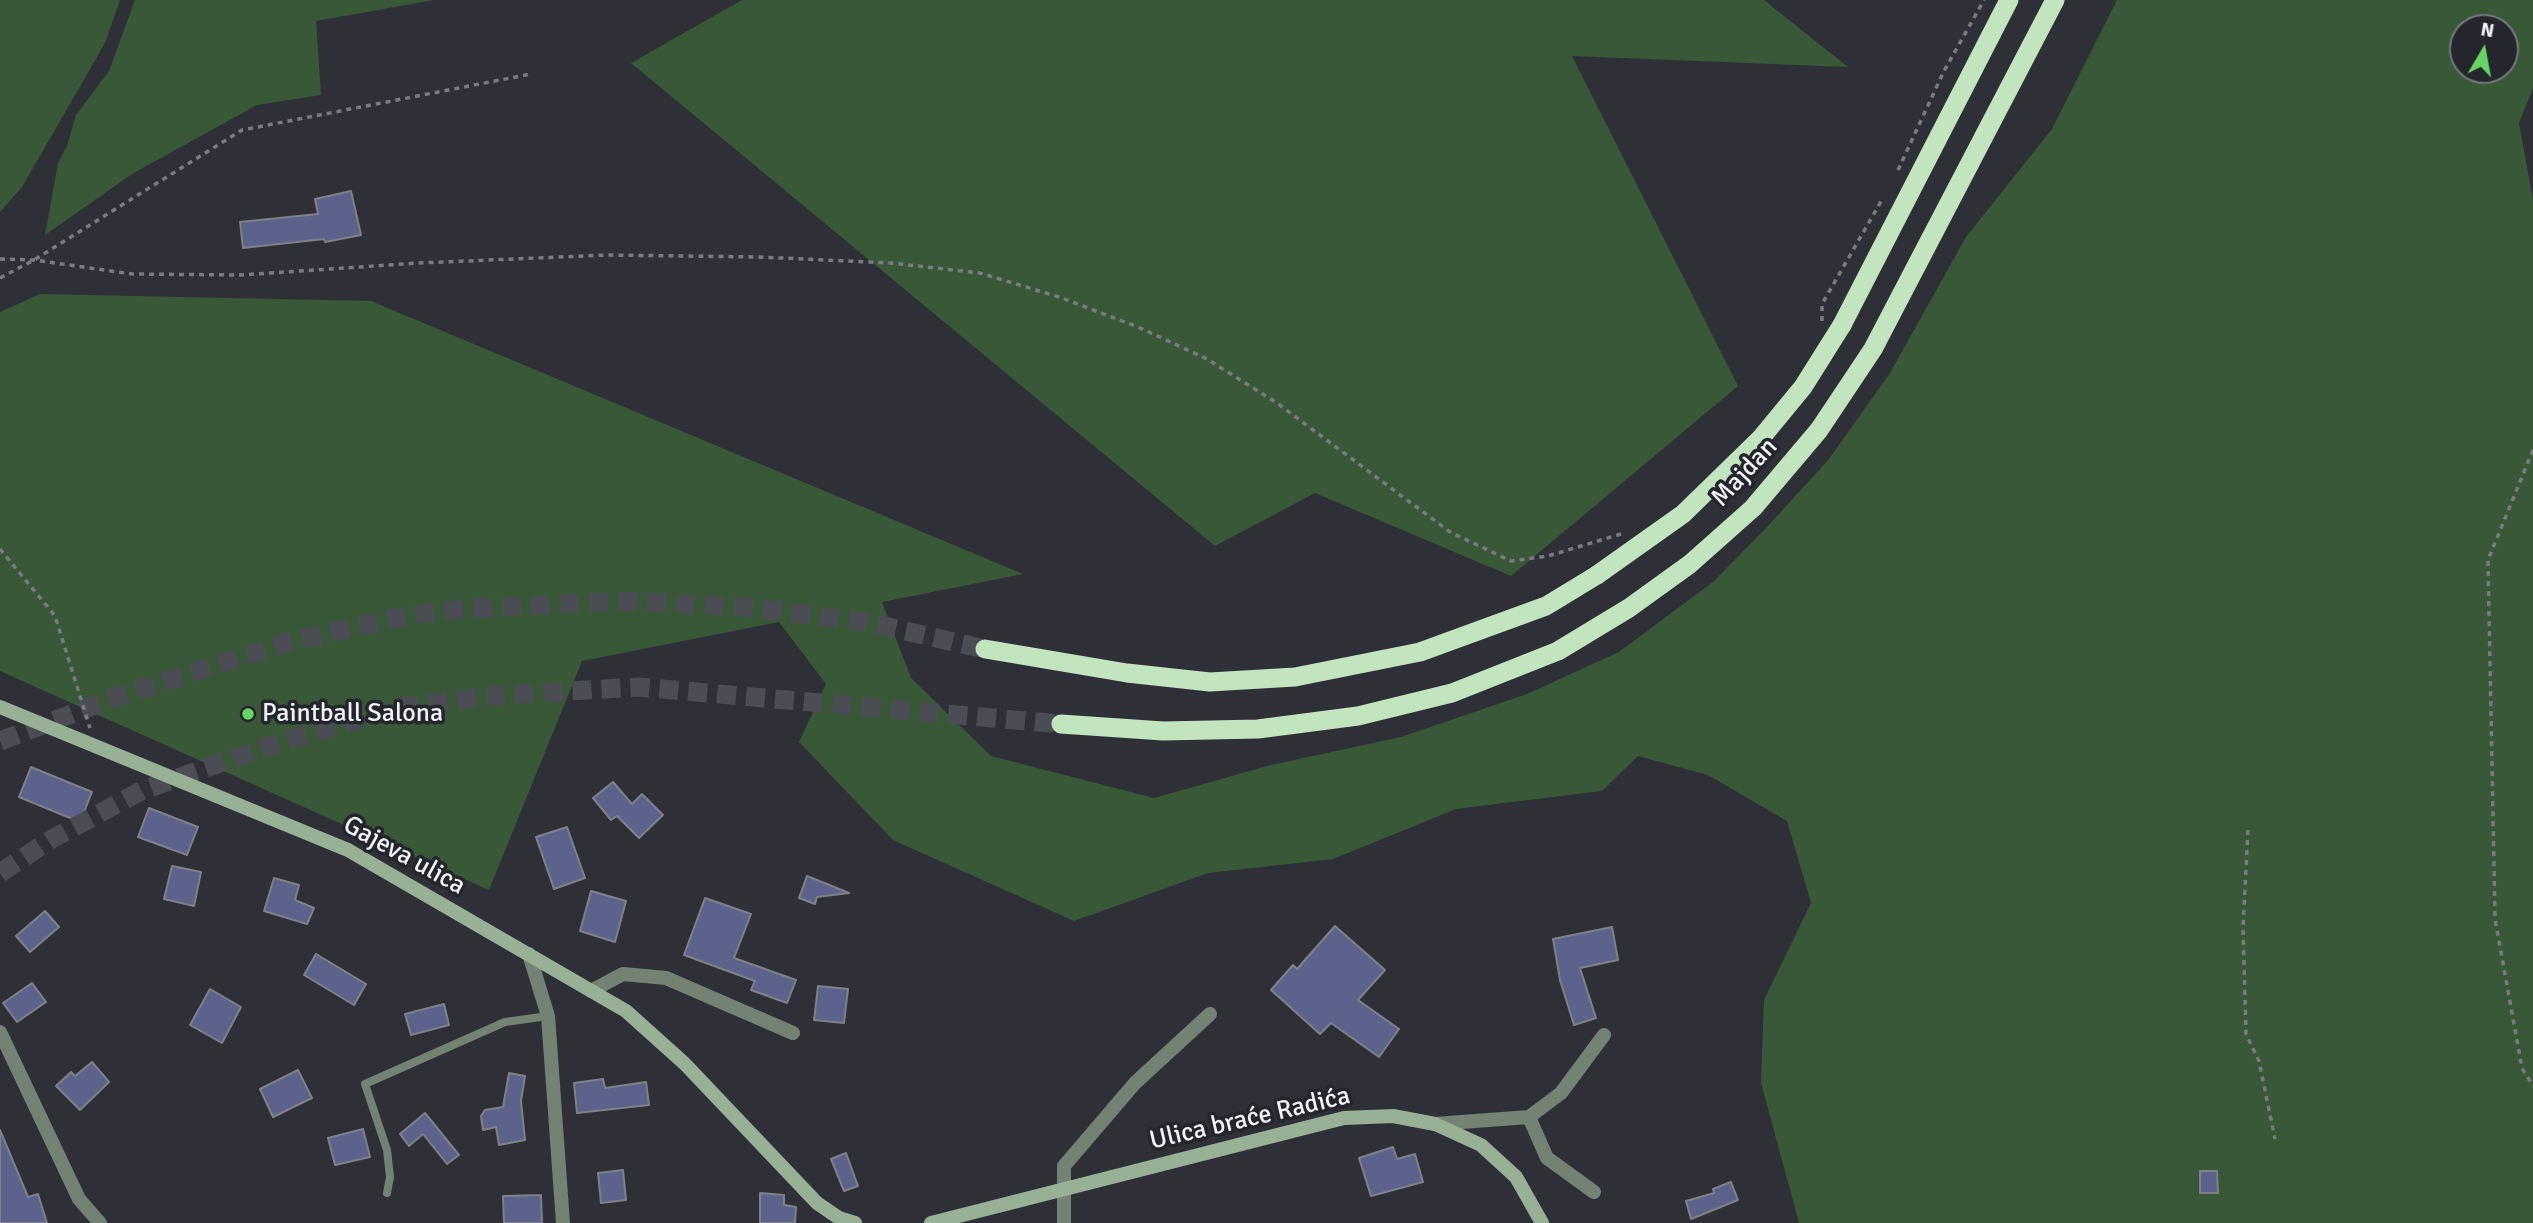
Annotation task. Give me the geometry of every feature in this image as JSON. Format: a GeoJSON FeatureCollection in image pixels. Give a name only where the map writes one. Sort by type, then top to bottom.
{"type":"FeatureCollection","features":[{"type":"Feature","properties":{"kind":"highway","name":"Majdan"},"geometry":{"type":"LineString","coordinates":[[985,649],[1127,673],[1210,682],[1295,677],[1420,652],[1546,606],[1597,575],[1683,514],[1761,438],[1803,387],[1842,325],[2009,0]]}},
{"type":"Feature","properties":{"kind":"highway","name":"Majdan"},"geometry":{"type":"LineString","coordinates":[[1061,724],[1163,731],[1258,729],[1358,716],[1452,693],[1558,651],[1629,608],[1690,564],[1752,508],[1819,430],[1873,349],[2055,0]]}},
{"type":"Feature","properties":{"kind":"main road","name":"Gajeva ulica"},"geometry":{"type":"LineString","coordinates":[[0,707],[348,850],[529,954]]}},
{"type":"Feature","properties":{"kind":"main road"},"geometry":{"type":"LineString","coordinates":[[529,954],[626,1011],[685,1064],[817,1203],[839,1218],[855,1223]]}},
{"type":"Feature","properties":{"kind":"main road","name":"Ulica braće Radića"},"geometry":{"type":"LineString","coordinates":[[931,1223],[1344,1118],[1393,1116],[1435,1124],[1480,1145],[1516,1177],[1542,1223]]}},
{"type":"Feature","properties":{"kind":"street"},"geometry":{"type":"LineString","coordinates":[[529,954],[548,1016],[563,1223]]}},
{"type":"Feature","properties":{"kind":"street"},"geometry":{"type":"LineString","coordinates":[[591,991],[623,974],[666,978],[793,1033]]}},
{"type":"Feature","properties":{"kind":"street"},"geometry":{"type":"LineString","coordinates":[[1064,1223],[1064,1166],[1085,1138],[1135,1083],[1210,1014]]}},
{"type":"Feature","properties":{"kind":"street"},"geometry":{"type":"LineString","coordinates":[[0,1032],[79,1199],[100,1223]]}},
{"type":"Feature","properties":{"kind":"street"},"geometry":{"type":"LineString","coordinates":[[1435,1124],[1529,1117],[1561,1093],[1604,1035]]}},
{"type":"Feature","properties":{"kind":"street"},"geometry":{"type":"LineString","coordinates":[[1529,1117],[1547,1158],[1594,1192]]}},
{"type":"Feature","properties":{"kind":"lane"},"geometry":{"type":"LineString","coordinates":[[387,1194],[390,1177],[387,1150],[365,1084],[505,1023],[548,1016]]}},
{"type":"Feature","properties":{"kind":"path"},"geometry":{"type":"LineString","coordinates":[[1896,174],[1944,71],[1984,0]]}},
{"type":"Feature","properties":{"kind":"path"},"geometry":{"type":"LineString","coordinates":[[0,278],[34,261],[242,130],[531,74]]}},
{"type":"Feature","properties":{"kind":"path"},"geometry":{"type":"LineString","coordinates":[[1822,332],[1822,304],[1884,198]]}},
{"type":"Feature","properties":{"kind":"path"},"geometry":{"type":"LineString","coordinates":[[0,259],[132,274],[240,275],[419,263],[607,255],[759,257],[891,263],[980,272],[1059,297],[1138,327],[1207,359],[1276,403],[1450,532],[1511,561],[1548,556],[1596,539],[1630,532]]}},
{"type":"Feature","properties":{"kind":"path"},"geometry":{"type":"LineString","coordinates":[[2533,450],[2488,560],[2495,919],[2522,1068],[2533,1086]]}},
{"type":"Feature","properties":{"kind":"path"},"geometry":{"type":"LineString","coordinates":[[1728,498],[1749,482]]}},
{"type":"Feature","properties":{"kind":"path"},"geometry":{"type":"LineString","coordinates":[[0,550],[55,616],[95,746]]}},
{"type":"Feature","properties":{"kind":"path"},"geometry":{"type":"LineString","coordinates":[[2248,830],[2243,928],[2246,1034],[2259,1061],[2275,1139]]}},
{"type":"Feature","properties":{"kind":"green space"},"geometry":{"type":"Polygon","coordinates":[[[0,0],[120,0],[105,43],[22,187],[0,212],[0,0]]]}},
{"type":"Feature","properties":{"kind":"green space"},"geometry":{"type":"Polygon","coordinates":[[[135,0],[434,0],[316,21],[321,95],[257,105],[132,174],[45,235],[58,163],[67,146],[76,115],[109,71],[135,0]]]}},
{"type":"Feature","properties":{"kind":"green space"},"geometry":{"type":"Polygon","coordinates":[[[742,0],[1764,0],[1848,67],[1572,56],[1738,386],[1511,576],[1315,493],[1215,546],[631,63],[742,0]]]}},
{"type":"Feature","properties":{"kind":"green space"},"geometry":{"type":"Polygon","coordinates":[[[2117,0],[2533,0],[2533,88],[2519,123],[2533,200],[2533,1223],[1799,1223],[1761,1083],[1764,1000],[1811,903],[1787,821],[1708,775],[1638,756],[1602,791],[1456,809],[1333,859],[1208,873],[1074,921],[893,840],[799,742],[826,684],[779,622],[582,661],[489,890],[0,671],[0,312],[40,294],[371,301],[1023,574],[882,602],[911,678],[991,756],[1154,798],[1271,765],[1401,737],[1527,694],[1619,652],[1713,582],[1829,459],[1890,373],[1966,237],[2052,129],[2117,0]]]}},
{"type":"Feature","properties":{"kind":"building"},"geometry":{"type":"Polygon","coordinates":[[[351,191],[361,235],[325,242],[324,239],[243,248],[240,222],[318,214],[315,199],[351,191]]]}},
{"type":"Feature","properties":{"kind":"building"},"geometry":{"type":"Polygon","coordinates":[[[31,767],[92,792],[80,822],[19,797],[31,767]]]}},
{"type":"Feature","properties":{"kind":"building"},"geometry":{"type":"Polygon","coordinates":[[[613,782],[632,804],[642,794],[663,815],[639,838],[617,816],[611,820],[593,798],[613,782]]]}},
{"type":"Feature","properties":{"kind":"building"},"geometry":{"type":"Polygon","coordinates":[[[149,808],[198,827],[187,855],[138,837],[149,808]]]}},
{"type":"Feature","properties":{"kind":"building"},"geometry":{"type":"Polygon","coordinates":[[[567,827],[585,878],[554,889],[536,837],[567,827]]]}},
{"type":"Feature","properties":{"kind":"building"},"geometry":{"type":"Polygon","coordinates":[[[172,866],[201,872],[194,906],[164,899],[172,866]]]}},
{"type":"Feature","properties":{"kind":"building"},"geometry":{"type":"Polygon","coordinates":[[[807,876],[849,893],[817,897],[815,904],[799,898],[807,876]]]}},
{"type":"Feature","properties":{"kind":"building"},"geometry":{"type":"Polygon","coordinates":[[[274,878],[299,885],[295,900],[314,908],[307,924],[264,911],[274,878]]]}},
{"type":"Feature","properties":{"kind":"building"},"geometry":{"type":"Polygon","coordinates":[[[591,891],[626,901],[615,942],[580,931],[591,891]]]}},
{"type":"Feature","properties":{"kind":"building"},"geometry":{"type":"Polygon","coordinates":[[[705,898],[751,914],[734,958],[796,980],[787,1003],[751,990],[755,981],[684,955],[705,898]]]}},
{"type":"Feature","properties":{"kind":"building"},"geometry":{"type":"Polygon","coordinates":[[[45,911],[59,927],[30,952],[16,936],[45,911]]]}},
{"type":"Feature","properties":{"kind":"building"},"geometry":{"type":"Polygon","coordinates":[[[1335,926],[1385,970],[1358,1000],[1399,1029],[1379,1057],[1331,1023],[1320,1034],[1271,990],[1293,965],[1297,969],[1335,926]]]}},
{"type":"Feature","properties":{"kind":"building"},"geometry":{"type":"Polygon","coordinates":[[[1612,927],[1618,960],[1580,968],[1596,1018],[1574,1025],[1560,980],[1553,939],[1612,927]]]}},
{"type":"Feature","properties":{"kind":"building"},"geometry":{"type":"Polygon","coordinates":[[[316,954],[366,984],[354,1005],[304,975],[316,954]]]}},
{"type":"Feature","properties":{"kind":"building"},"geometry":{"type":"Polygon","coordinates":[[[32,983],[46,1002],[17,1022],[3,1003],[32,983]]]}},
{"type":"Feature","properties":{"kind":"building"},"geometry":{"type":"Polygon","coordinates":[[[818,986],[848,989],[844,1023],[814,1020],[818,986]]]}},
{"type":"Feature","properties":{"kind":"building"},"geometry":{"type":"Polygon","coordinates":[[[210,989],[241,1007],[222,1043],[190,1025],[210,989]]]}},
{"type":"Feature","properties":{"kind":"building"},"geometry":{"type":"Polygon","coordinates":[[[444,1004],[449,1025],[411,1035],[405,1014],[444,1004]]]}},
{"type":"Feature","properties":{"kind":"building"},"geometry":{"type":"Polygon","coordinates":[[[92,1062],[109,1082],[80,1110],[56,1086],[71,1072],[75,1076],[92,1062]]]}},
{"type":"Feature","properties":{"kind":"building"},"geometry":{"type":"Polygon","coordinates":[[[298,1070],[312,1098],[273,1117],[260,1089],[298,1070]]]}},
{"type":"Feature","properties":{"kind":"building"},"geometry":{"type":"Polygon","coordinates":[[[509,1073],[525,1076],[521,1101],[525,1140],[499,1145],[496,1127],[483,1130],[481,1116],[485,1110],[503,1107],[509,1073]]]}},
{"type":"Feature","properties":{"kind":"building"},"geometry":{"type":"Polygon","coordinates":[[[603,1079],[605,1088],[646,1082],[649,1105],[577,1113],[574,1083],[603,1079]]]}},
{"type":"Feature","properties":{"kind":"building"},"geometry":{"type":"Polygon","coordinates":[[[425,1113],[459,1155],[447,1164],[423,1134],[409,1146],[400,1134],[425,1113]]]}},
{"type":"Feature","properties":{"kind":"building"},"geometry":{"type":"Polygon","coordinates":[[[363,1129],[370,1157],[335,1165],[328,1138],[363,1129]]]}},
{"type":"Feature","properties":{"kind":"building"},"geometry":{"type":"Polygon","coordinates":[[[0,1130],[28,1197],[38,1194],[47,1223],[0,1223],[0,1130]]]}},
{"type":"Feature","properties":{"kind":"building"},"geometry":{"type":"Polygon","coordinates":[[[1393,1147],[1397,1159],[1415,1154],[1423,1182],[1371,1196],[1359,1158],[1393,1147]]]}},
{"type":"Feature","properties":{"kind":"building"},"geometry":{"type":"Polygon","coordinates":[[[846,1153],[858,1186],[844,1191],[831,1159],[846,1153]]]}},
{"type":"Feature","properties":{"kind":"building"},"geometry":{"type":"Polygon","coordinates":[[[623,1170],[626,1200],[601,1203],[598,1173],[623,1170]]]}},
{"type":"Feature","properties":{"kind":"building"},"geometry":{"type":"Polygon","coordinates":[[[2200,1171],[2217,1171],[2218,1193],[2200,1193],[2200,1171]]]}},
{"type":"Feature","properties":{"kind":"building"},"geometry":{"type":"Polygon","coordinates":[[[1731,1182],[1738,1200],[1691,1219],[1686,1201],[1714,1193],[1713,1189],[1731,1182]]]}},
{"type":"Feature","properties":{"kind":"building"},"geometry":{"type":"Polygon","coordinates":[[[760,1193],[784,1195],[784,1205],[796,1207],[795,1223],[760,1223],[760,1193]]]}},
{"type":"Feature","properties":{"kind":"building"},"geometry":{"type":"Polygon","coordinates":[[[541,1195],[542,1223],[504,1223],[503,1196],[541,1195]]]}},
{"type":"Feature","properties":{"kind":"tunnel"},"geometry":{"type":"LineString","coordinates":[[0,741],[119,696],[289,642],[410,615],[463,609],[624,601],[745,607],[866,622],[985,649]]}},
{"type":"Feature","properties":{"kind":"tunnel"},"geometry":{"type":"LineString","coordinates":[[0,873],[50,840],[143,790],[269,746],[401,707],[501,695],[639,687],[1061,724]]}},
{"type":"Feature","properties":{"kind":"place","name":"Paintball Salona"},"geometry":{"type":"Point","coordinates":[248,714]}}]}
